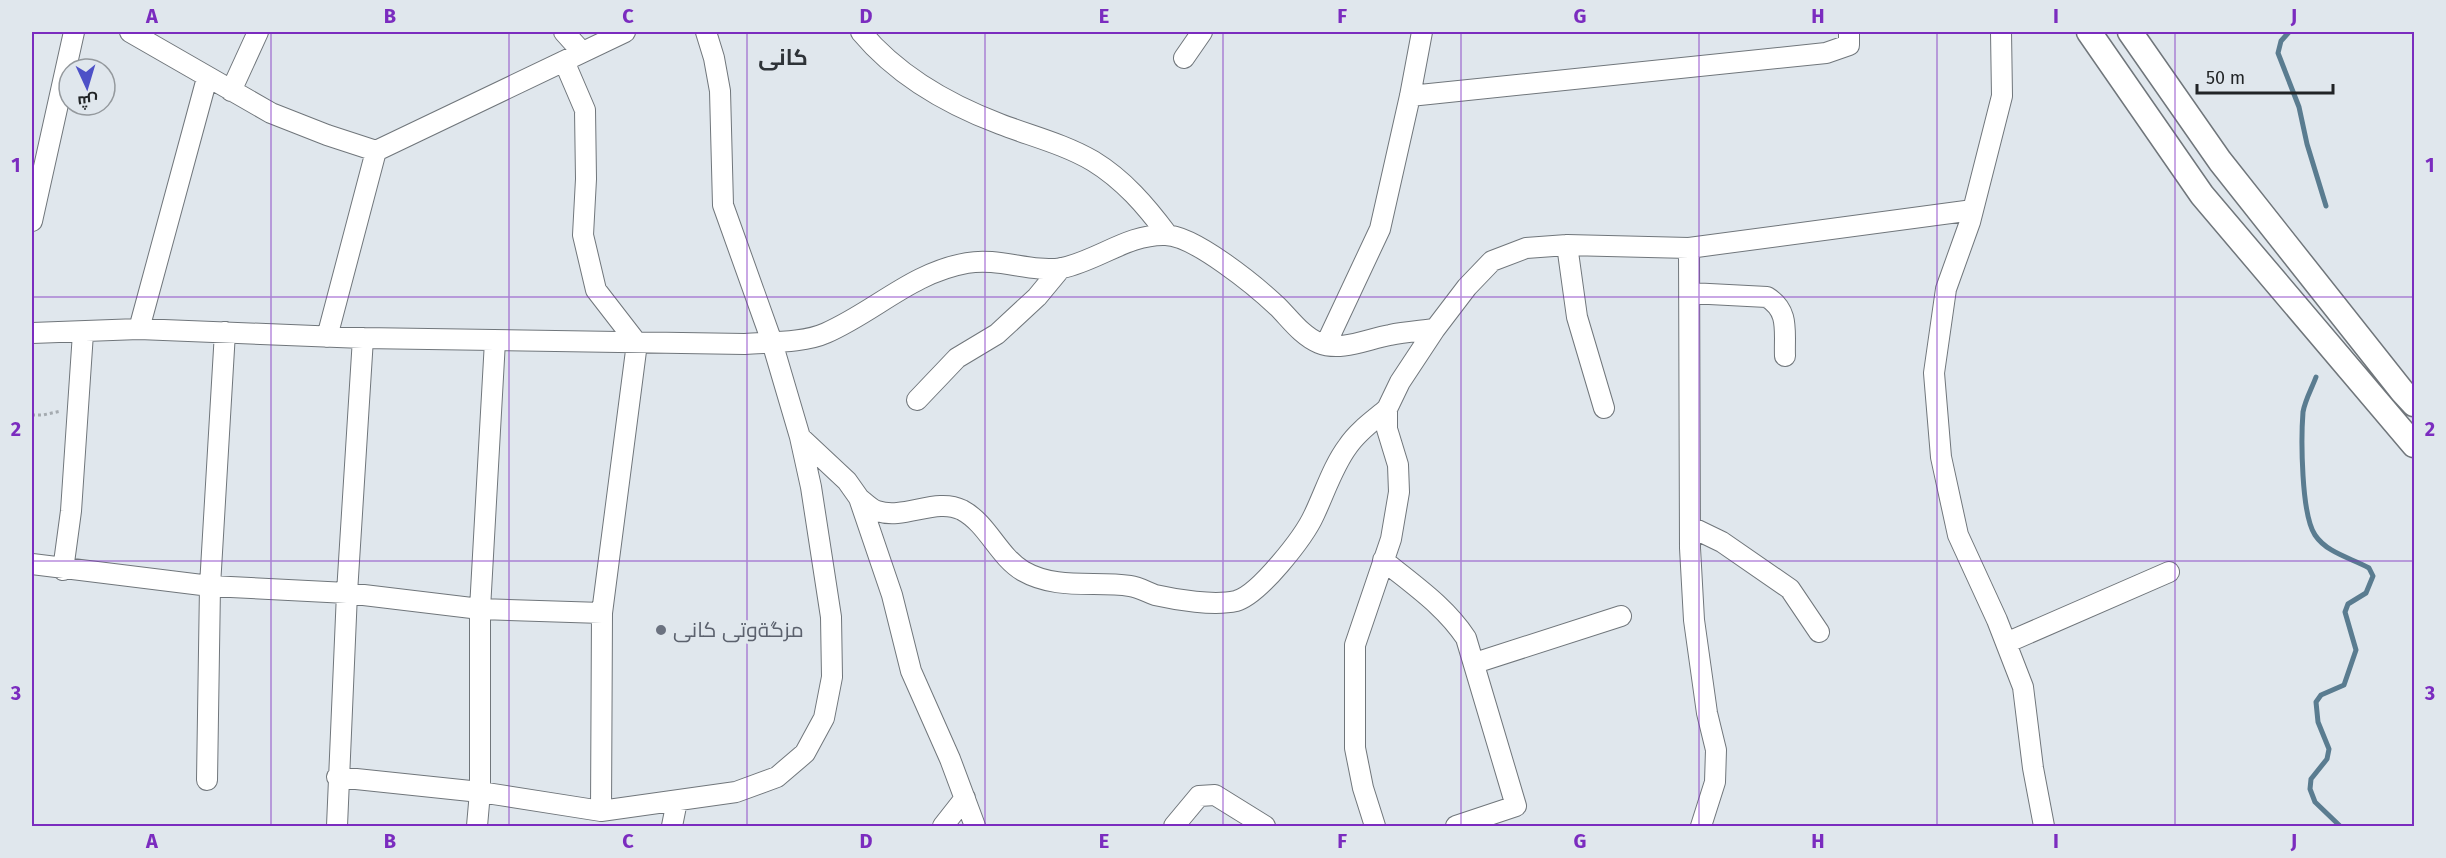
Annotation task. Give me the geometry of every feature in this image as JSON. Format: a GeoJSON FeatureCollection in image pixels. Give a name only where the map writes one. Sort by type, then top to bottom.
{"type":"FeatureCollection","features":[{"type":"Feature","properties":{"kind":"main road"},"geometry":{"type":"LineString","coordinates":[[2089,32],[2202,195],[2415,445]]}},
{"type":"Feature","properties":{"kind":"main road"},"geometry":{"type":"LineString","coordinates":[[2130,32],[2220,160],[2410,393]]}},
{"type":"Feature","properties":{"kind":"street"},"geometry":{"type":"LineString","coordinates":[[32,222],[74,32]]}},
{"type":"Feature","properties":{"kind":"street"},"geometry":{"type":"LineString","coordinates":[[130,32],[271,113],[376,151],[625,32]]}},
{"type":"Feature","properties":{"kind":"street"},"geometry":{"type":"LineString","coordinates":[[231,91],[258,32]]}},
{"type":"Feature","properties":{"kind":"street"},"geometry":{"type":"LineString","coordinates":[[564,32],[582,52]]}},
{"type":"Feature","properties":{"kind":"street"},"geometry":{"type":"LineString","coordinates":[[338,777],[480,792],[601,811],[736,792],[777,777],[805,753],[825,718],[832,677],[831,617],[811,487],[800,437],[772,342],[723,205],[720,91],[706,32]]}},
{"type":"Feature","properties":{"kind":"street"},"geometry":{"type":"LineString","coordinates":[[861,32],[877,51],[922,87],[999,123],[1049,140],[1093,162],[1138,196],[1167,234]]}},
{"type":"Feature","properties":{"kind":"street"},"geometry":{"type":"LineString","coordinates":[[1184,58],[1202,32]]}},
{"type":"Feature","properties":{"kind":"street"},"geometry":{"type":"LineString","coordinates":[[1326,344],[1380,229],[1422,32]]}},
{"type":"Feature","properties":{"kind":"street"},"geometry":{"type":"LineString","coordinates":[[1410,96],[1826,52],[1849,45],[1849,32]]}},
{"type":"Feature","properties":{"kind":"street"},"geometry":{"type":"LineString","coordinates":[[2001,32],[2002,96],[1973,210],[1946,289],[1934,373],[1941,457],[1958,535],[2023,687],[2033,768],[2044,826]]}},
{"type":"Feature","properties":{"kind":"street"},"geometry":{"type":"LineString","coordinates":[[564,61],[585,110],[586,179],[583,235],[596,290],[637,343],[602,613],[601,811]]}},
{"type":"Feature","properties":{"kind":"street"},"geometry":{"type":"LineString","coordinates":[[139,329],[207,78]]}},
{"type":"Feature","properties":{"kind":"street"},"geometry":{"type":"LineString","coordinates":[[327,337],[376,151]]}},
{"type":"Feature","properties":{"kind":"street"},"geometry":{"type":"LineString","coordinates":[[1376,826],[1363,788],[1355,748],[1355,645],[1391,538],[1399,492],[1398,465],[1388,429],[1388,409],[1400,382],[1435,329],[1467,287],[1492,261],[1526,248],[1567,245],[1689,248],[1973,210]]}},
{"type":"Feature","properties":{"kind":"street"},"geometry":{"type":"LineString","coordinates":[[32,333],[83,333],[139,329],[495,341],[746,344],[772,342],[824,334],[857,317],[897,289],[932,273],[968,262],[1003,261],[1034,267],[1061,268],[1147,236],[1167,234],[1198,246],[1259,288],[1301,330],[1318,343],[1339,346],[1390,335],[1435,329]]}},
{"type":"Feature","properties":{"kind":"street"},"geometry":{"type":"LineString","coordinates":[[1567,245],[1577,317],[1604,408]]}},
{"type":"Feature","properties":{"kind":"street"},"geometry":{"type":"LineString","coordinates":[[1689,248],[1690,527],[1694,620],[1707,713],[1716,750],[1714,782],[1701,826]]}},
{"type":"Feature","properties":{"kind":"street"},"geometry":{"type":"LineString","coordinates":[[917,400],[957,358],[997,334],[1029,305],[1061,268]]}},
{"type":"Feature","properties":{"kind":"street"},"geometry":{"type":"LineString","coordinates":[[1690,292],[1767,297],[1777,303],[1783,312],[1785,356]]}},
{"type":"Feature","properties":{"kind":"street"},"geometry":{"type":"LineString","coordinates":[[207,780],[210,586],[225,332]]}},
{"type":"Feature","properties":{"kind":"street"},"geometry":{"type":"LineString","coordinates":[[63,570],[71,511],[83,333]]}},
{"type":"Feature","properties":{"kind":"street"},"geometry":{"type":"LineString","coordinates":[[337,826],[347,593],[363,338]]}},
{"type":"Feature","properties":{"kind":"street"},"geometry":{"type":"LineString","coordinates":[[477,826],[480,792],[480,609],[495,341]]}},
{"type":"Feature","properties":{"kind":"street"},"geometry":{"type":"LineString","coordinates":[[859,498],[876,511],[903,512],[945,506],[960,509],[974,519],[1023,571],[1057,583],[1132,586],[1154,594],[1185,600],[1237,601],[1254,592],[1289,551],[1313,517],[1348,445],[1388,409]]}},
{"type":"Feature","properties":{"kind":"street"},"geometry":{"type":"LineString","coordinates":[[800,437],[847,481],[859,498],[892,595],[911,671],[950,759],[975,826]]}},
{"type":"Feature","properties":{"kind":"street"},"geometry":{"type":"LineString","coordinates":[[1690,527],[1722,542],[1790,589],[1819,632]]}},
{"type":"Feature","properties":{"kind":"street"},"geometry":{"type":"LineString","coordinates":[[1383,560],[1436,601],[1455,620],[1466,638],[1516,806],[1456,826]]}},
{"type":"Feature","properties":{"kind":"street"},"geometry":{"type":"LineString","coordinates":[[32,564],[63,570],[210,586],[347,593],[480,609],[602,613]]}},
{"type":"Feature","properties":{"kind":"street"},"geometry":{"type":"LineString","coordinates":[[2006,643],[2169,572]]}},
{"type":"Feature","properties":{"kind":"street"},"geometry":{"type":"LineString","coordinates":[[1475,663],[1621,616]]}},
{"type":"Feature","properties":{"kind":"street"},"geometry":{"type":"LineString","coordinates":[[1174,826],[1199,796],[1215,795],[1265,826]]}},
{"type":"Feature","properties":{"kind":"street"},"geometry":{"type":"LineString","coordinates":[[943,826],[965,798]]}},
{"type":"Feature","properties":{"kind":"street"},"geometry":{"type":"LineString","coordinates":[[672,826],[677,801]]}},
{"type":"Feature","properties":{"kind":"path"},"geometry":{"type":"LineString","coordinates":[[32,415],[43,415],[77,406]]}},
{"type":"Feature","properties":{"kind":"waterway"},"geometry":{"type":"LineString","coordinates":[[2289,32],[2281,41],[2278,53],[2299,107],[2307,144],[2326,206]]}},
{"type":"Feature","properties":{"kind":"waterway"},"geometry":{"type":"LineString","coordinates":[[2316,377],[2304,408],[2302,424],[2303,475],[2310,525],[2315,535],[2326,546],[2369,568],[2373,576],[2366,593],[2348,604],[2345,612],[2356,650],[2344,685],[2321,695],[2316,702],[2318,722],[2329,749],[2327,759],[2311,779],[2310,789],[2315,802],[2340,826]]}},
{"type":"Feature","properties":{"kind":"place","name":"مزگةوتی کانی"},"geometry":{"type":"Point","coordinates":[661,630]}},
{"type":"Feature","properties":{"kind":"district","name":"کانی"},"geometry":{"type":"Point","coordinates":[783,57]}}]}
